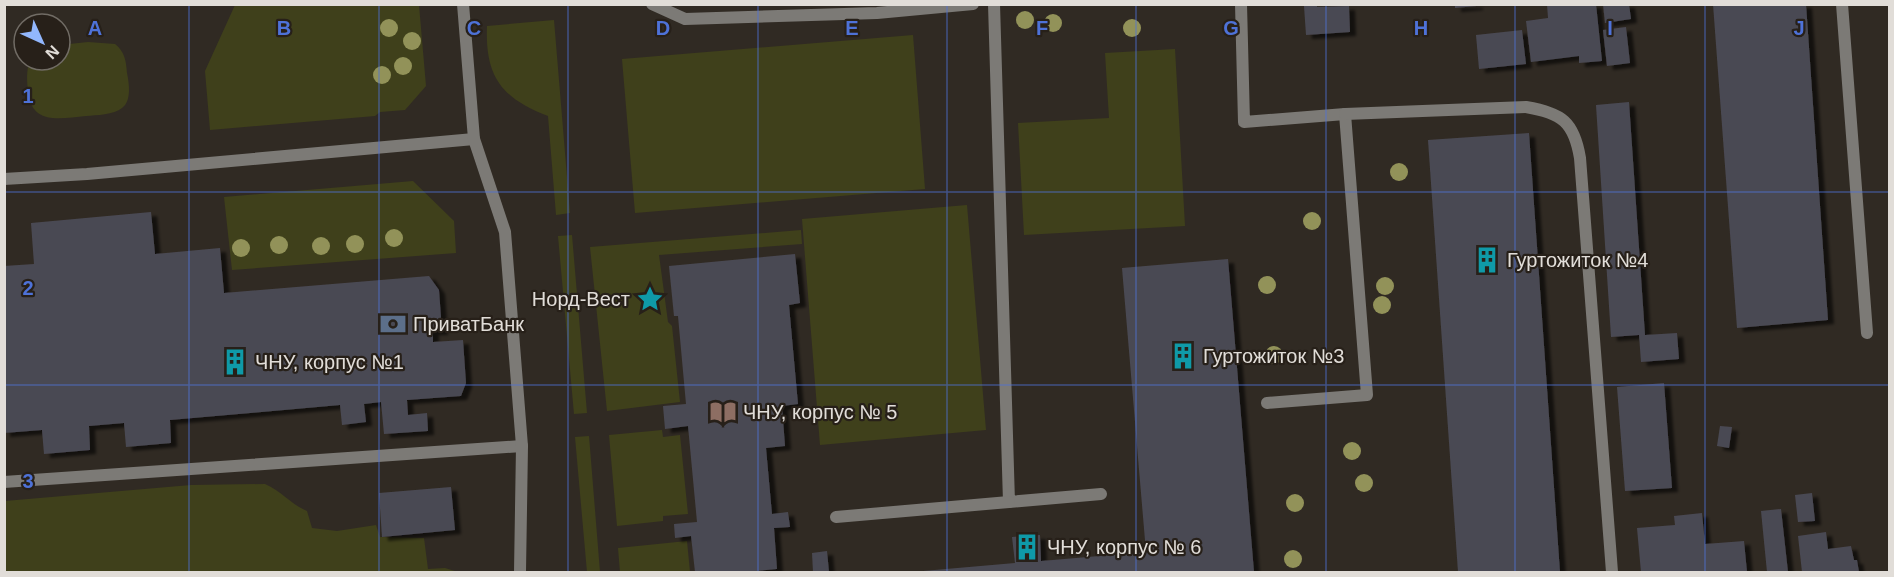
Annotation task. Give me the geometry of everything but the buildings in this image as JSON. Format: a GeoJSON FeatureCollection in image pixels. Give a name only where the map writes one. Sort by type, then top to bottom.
{"type":"FeatureCollection","features":[{"type":"Feature","properties":{"kind":"street"},"geometry":{"type":"LineString","coordinates":[[464,4],[474,139],[505,232],[522,446],[520,573]]}},
{"type":"Feature","properties":{"kind":"street"},"geometry":{"type":"LineString","coordinates":[[652,4],[685,20],[973,4]]}},
{"type":"Feature","properties":{"kind":"street"},"geometry":{"type":"LineString","coordinates":[[994,4],[1009,502]]}},
{"type":"Feature","properties":{"kind":"street"},"geometry":{"type":"LineString","coordinates":[[1241,4],[1244,122],[1345,114],[1526,107],[1546,111],[1564,120],[1576,137],[1580,158],[1612,573]]}},
{"type":"Feature","properties":{"kind":"street"},"geometry":{"type":"LineString","coordinates":[[1842,4],[1867,333]]}},
{"type":"Feature","properties":{"kind":"street"},"geometry":{"type":"LineString","coordinates":[[1267,403],[1367,395],[1345,114]]}},
{"type":"Feature","properties":{"kind":"street"},"geometry":{"type":"LineString","coordinates":[[4,179],[87,174],[474,139]]}},
{"type":"Feature","properties":{"kind":"street"},"geometry":{"type":"LineString","coordinates":[[4,482],[522,446]]}},
{"type":"Feature","properties":{"kind":"street"},"geometry":{"type":"LineString","coordinates":[[836,517],[1101,494]]}},
{"type":"Feature","properties":{"kind":"shaded area"},"geometry":{"type":"Polygon","coordinates":[[[235,5],[419,5],[426,86],[405,110],[380,112],[375,116],[210,130],[205,71],[235,5]]]}},
{"type":"Feature","properties":{"kind":"shaded area"},"geometry":{"type":"Polygon","coordinates":[[[554,20],[570,213],[556,215],[548,116],[518,101],[499,83],[489,59],[487,43],[487,26],[554,20]]]}},
{"type":"Feature","properties":{"kind":"shaded area"},"geometry":{"type":"Polygon","coordinates":[[[913,35],[925,189],[635,213],[622,59],[913,35]]]}},
{"type":"Feature","properties":{"kind":"shaded area"},"geometry":{"type":"Polygon","coordinates":[[[88,42],[115,44],[123,54],[129,96],[125,105],[119,110],[100,115],[49,118],[35,110],[28,92],[27,72],[72,72],[72,44],[88,42]]]}},
{"type":"Feature","properties":{"kind":"shaded area"},"geometry":{"type":"Polygon","coordinates":[[[1175,49],[1185,226],[1024,235],[1018,123],[1109,118],[1105,53],[1175,49]]]}},
{"type":"Feature","properties":{"kind":"shaded area"},"geometry":{"type":"Polygon","coordinates":[[[413,181],[454,221],[456,253],[232,270],[224,197],[413,181]]]}},
{"type":"Feature","properties":{"kind":"shaded area"},"geometry":{"type":"Polygon","coordinates":[[[967,205],[986,430],[820,445],[802,219],[967,205]]]}},
{"type":"Feature","properties":{"kind":"shaded area"},"geometry":{"type":"Polygon","coordinates":[[[801,230],[802,244],[659,255],[668,322],[672,326],[680,402],[607,411],[590,247],[801,230]]]}},
{"type":"Feature","properties":{"kind":"shaded area"},"geometry":{"type":"Polygon","coordinates":[[[572,235],[587,413],[574,414],[558,236],[572,235]]]}},
{"type":"Feature","properties":{"kind":"shaded area"},"geometry":{"type":"Polygon","coordinates":[[[662,430],[663,437],[680,435],[688,514],[663,516],[663,521],[617,526],[609,435],[662,430]]]}},
{"type":"Feature","properties":{"kind":"shaded area"},"geometry":{"type":"Polygon","coordinates":[[[589,436],[600,572],[587,572],[575,437],[589,436]]]}},
{"type":"Feature","properties":{"kind":"shaded area"},"geometry":{"type":"Polygon","coordinates":[[[265,484],[307,511],[312,528],[337,531],[376,525],[380,537],[424,538],[428,569],[445,568],[458,572],[5,572],[5,501],[191,485],[265,484]]]}},
{"type":"Feature","properties":{"kind":"shaded area"},"geometry":{"type":"Polygon","coordinates":[[[687,541],[690,572],[620,572],[618,548],[687,541]]]}},
{"type":"Feature","properties":{"kind":"place","name":"Гуртожиток №4"},"geometry":{"type":"Point","coordinates":[1487,260]}},
{"type":"Feature","properties":{"kind":"place","name":"Норд-Вест"},"geometry":{"type":"Point","coordinates":[650,299]}},
{"type":"Feature","properties":{"kind":"place","name":"ПриватБанк"},"geometry":{"type":"Point","coordinates":[393,324]}},
{"type":"Feature","properties":{"kind":"place","name":"Гуртожиток №3"},"geometry":{"type":"Point","coordinates":[1183,356]}},
{"type":"Feature","properties":{"kind":"place","name":"ЧНУ, корпус №1"},"geometry":{"type":"Point","coordinates":[235,362]}},
{"type":"Feature","properties":{"kind":"place","name":"ЧНУ, корпус № 5"},"geometry":{"type":"Point","coordinates":[723,412]}},
{"type":"Feature","properties":{"kind":"place","name":"ЧНУ, корпус № 6"},"geometry":{"type":"Point","coordinates":[1027,547]}}]}
